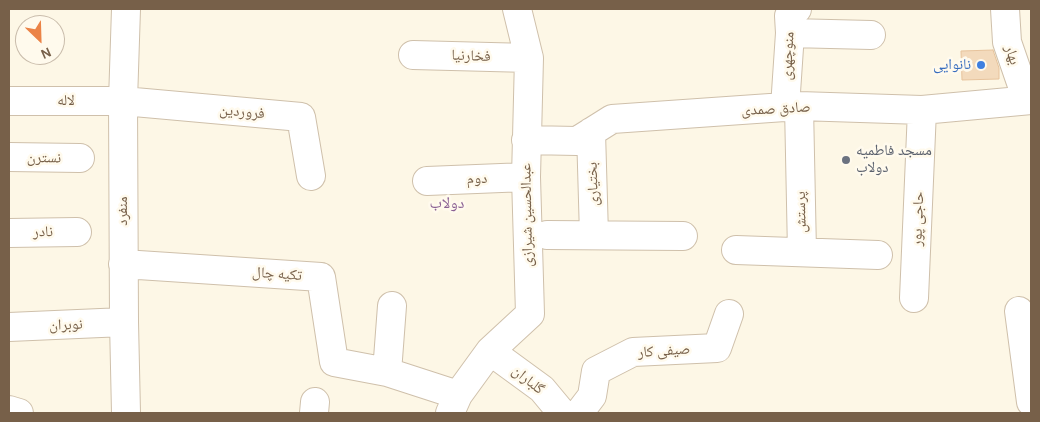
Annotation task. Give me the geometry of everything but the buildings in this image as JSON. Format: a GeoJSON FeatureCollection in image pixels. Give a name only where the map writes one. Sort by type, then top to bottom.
{"type":"FeatureCollection","features":[{"type":"Feature","properties":{"kind":"street","name":"منفرد"},"geometry":{"type":"LineString","coordinates":[[126,9],[123,102],[123,264],[126,413]]}},
{"type":"Feature","properties":{"kind":"street","name":"عبدالحسین شیرازی"},"geometry":{"type":"LineString","coordinates":[[454,404],[490,351],[530,314],[526,177],[529,58],[517,9]]}},
{"type":"Feature","properties":{"kind":"street","name":"بهار"},"geometry":{"type":"LineString","coordinates":[[1005,9],[1007,42],[1029,100]]}},
{"type":"Feature","properties":{"kind":"street"},"geometry":{"type":"LineString","coordinates":[[793,21],[871,35]]}},
{"type":"Feature","properties":{"kind":"street","name":"منوچهری"},"geometry":{"type":"LineString","coordinates":[[792,107],[793,21]]}},
{"type":"Feature","properties":{"kind":"street","name":"فخارنیا"},"geometry":{"type":"LineString","coordinates":[[413,55],[529,58]]}},
{"type":"Feature","properties":{"kind":"street","name":"لاله"},"geometry":{"type":"LineString","coordinates":[[9,100],[123,102]]}},
{"type":"Feature","properties":{"kind":"street","name":"صادق صمدی"},"geometry":{"type":"LineString","coordinates":[[526,140],[577,141],[612,119],[792,107],[922,110],[1029,100]]}},
{"type":"Feature","properties":{"kind":"street","name":"فروردین"},"geometry":{"type":"LineString","coordinates":[[123,102],[301,117],[311,176]]}},
{"type":"Feature","properties":{"kind":"street","name":"پرستش"},"geometry":{"type":"LineString","coordinates":[[736,250],[802,252],[792,107]]}},
{"type":"Feature","properties":{"kind":"street","name":"حاجی پور"},"geometry":{"type":"LineString","coordinates":[[914,298],[922,110]]}},
{"type":"Feature","properties":{"kind":"street","name":"بختیاری"},"geometry":{"type":"LineString","coordinates":[[591,132],[594,235]]}},
{"type":"Feature","properties":{"kind":"street","name":"نسترن"},"geometry":{"type":"LineString","coordinates":[[9,157],[80,158]]}},
{"type":"Feature","properties":{"kind":"street","name":"دوم"},"geometry":{"type":"LineString","coordinates":[[427,181],[526,177]]}},
{"type":"Feature","properties":{"kind":"street","name":"نادر"},"geometry":{"type":"LineString","coordinates":[[9,233],[76,232]]}},
{"type":"Feature","properties":{"kind":"street"},"geometry":{"type":"LineString","coordinates":[[547,235],[683,236]]}},
{"type":"Feature","properties":{"kind":"street"},"geometry":{"type":"LineString","coordinates":[[802,252],[878,255]]}},
{"type":"Feature","properties":{"kind":"street","name":"تکیه چال"},"geometry":{"type":"LineString","coordinates":[[123,264],[321,276],[334,362],[387,372],[454,404]]}},
{"type":"Feature","properties":{"kind":"street"},"geometry":{"type":"LineString","coordinates":[[387,372],[392,306]]}},
{"type":"Feature","properties":{"kind":"street"},"geometry":{"type":"LineString","coordinates":[[1019,310],[1031,402]]}},
{"type":"Feature","properties":{"kind":"street","name":"صیفی کار"},"geometry":{"type":"LineString","coordinates":[[579,413],[592,396],[596,371],[633,352],[717,348],[729,314]]}},
{"type":"Feature","properties":{"kind":"street","name":"نوبران"},"geometry":{"type":"LineString","coordinates":[[9,327],[124,322]]}},
{"type":"Feature","properties":{"kind":"street","name":"گلباران"},"geometry":{"type":"LineString","coordinates":[[490,351],[542,390],[562,413]]}},
{"type":"Feature","properties":{"kind":"street"},"geometry":{"type":"LineString","coordinates":[[9,410],[19,413]]}},
{"type":"Feature","properties":{"kind":"place","name":"نانوایی"},"geometry":{"type":"Point","coordinates":[981,65]}},
{"type":"Feature","properties":{"kind":"place","name":"مسجد فاطمیه دولاب"},"geometry":{"type":"Point","coordinates":[846,160]}},
{"type":"Feature","properties":{"kind":"district","name":"دولاب"},"geometry":{"type":"Point","coordinates":[447,203]}}]}
